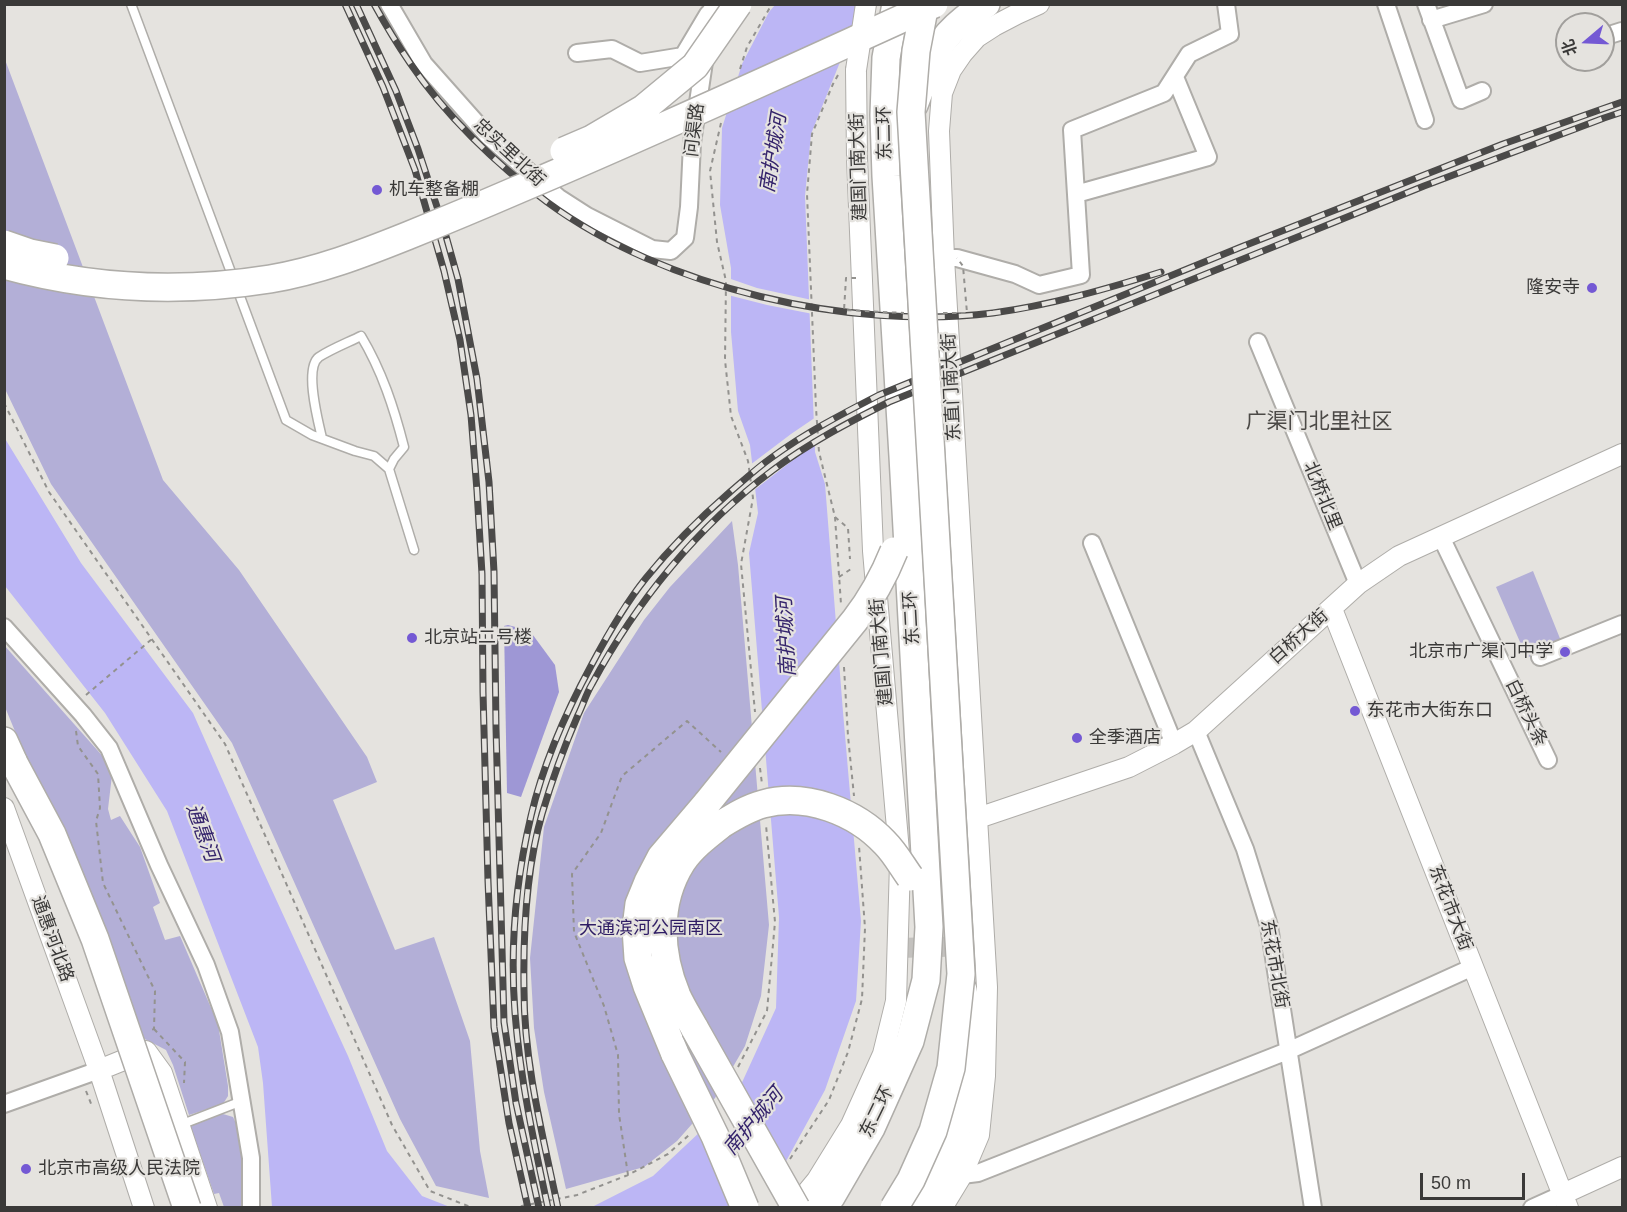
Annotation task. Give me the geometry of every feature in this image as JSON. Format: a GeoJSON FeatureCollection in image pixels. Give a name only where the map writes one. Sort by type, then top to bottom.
{"type":"FeatureCollection","features":[{"type":"Feature","properties":{"kind":"highway","name":"东二环"},"geometry":{"type":"LineString","coordinates":[[820,1208],[831,1197],[871,1128],[910,1041],[926,980],[929,927],[884,115],[886,58],[896,4]]}},
{"type":"Feature","properties":{"kind":"highway","name":"东二环"},"geometry":{"type":"LineString","coordinates":[[894,1208],[911,1179],[933,1131],[951,1068],[960,974],[911,112],[916,51],[925,4]]}},
{"type":"Feature","properties":{"kind":"highway"},"geometry":{"type":"LineString","coordinates":[[4,265],[75,280],[176,288],[272,279],[312,270],[357,256],[486,204],[621,146],[934,4]]}},
{"type":"Feature","properties":{"kind":"highway"},"geometry":{"type":"LineString","coordinates":[[911,112],[943,42],[960,23],[986,4]]}},
{"type":"Feature","properties":{"kind":"highway"},"geometry":{"type":"LineString","coordinates":[[4,244],[30,253],[117,270],[201,275],[252,269],[309,257],[353,243],[592,139],[644,108],[695,66],[721,6]]}},
{"type":"Feature","properties":{"kind":"highway"},"geometry":{"type":"LineString","coordinates":[[795,1208],[678,996],[668,971],[662,941],[663,916],[669,888],[682,861],[702,839],[714,813],[871,599],[884,576],[894,551],[903,456]]}},
{"type":"Feature","properties":{"kind":"highway"},"geometry":{"type":"LineString","coordinates":[[9,752],[62,885],[169,1208]]}},
{"type":"Feature","properties":{"kind":"highway"},"geometry":{"type":"LineString","coordinates":[[9,752],[52,834],[95,939],[187,1208]]}},
{"type":"Feature","properties":{"kind":"highway"},"geometry":{"type":"LineString","coordinates":[[745,1208],[715,1136],[675,1054],[638,958],[636,928],[639,904],[661,856],[714,813],[741,812],[764,803],[790,801],[816,804],[841,811],[864,825],[886,844],[910,877],[929,927]]}},
{"type":"Feature","properties":{"kind":"highway"},"geometry":{"type":"LineString","coordinates":[[917,1208],[946,1160],[962,1114],[971,1076],[971,1040],[960,974]]}},
{"type":"Feature","properties":{"kind":"street","name":"忠实里北街"},"geometry":{"type":"LineString","coordinates":[[389,4],[424,64],[488,136],[559,198],[587,216],[652,249],[671,251]]}},
{"type":"Feature","properties":{"kind":"street","name":"建国门南大街"},"geometry":{"type":"LineString","coordinates":[[795,1208],[817,1180],[851,1125],[883,1054],[896,1001],[900,863],[873,551],[858,158],[848,72],[866,4]]}},
{"type":"Feature","properties":{"kind":"street","name":"东直门南大街"},"geometry":{"type":"LineString","coordinates":[[978,818],[944,258],[939,131],[942,93],[951,70],[962,54],[977,37],[1040,4]]}},
{"type":"Feature","properties":{"kind":"street"},"geometry":{"type":"LineString","coordinates":[[944,258],[957,258],[1016,274],[1039,285],[1081,275],[1072,130],[1164,93],[1190,54],[1230,34],[1226,4]]}},
{"type":"Feature","properties":{"kind":"street"},"geometry":{"type":"LineString","coordinates":[[1386,4],[1425,120]]}},
{"type":"Feature","properties":{"kind":"street"},"geometry":{"type":"LineString","coordinates":[[1482,91],[1461,100],[1429,12],[1484,4]]}},
{"type":"Feature","properties":{"kind":"street","name":"问渠路"},"geometry":{"type":"LineString","coordinates":[[671,251],[685,238],[693,143],[721,6]]}},
{"type":"Feature","properties":{"kind":"street"},"geometry":{"type":"LineString","coordinates":[[577,53],[612,49],[640,63],[683,56],[721,6]]}},
{"type":"Feature","properties":{"kind":"street"},"geometry":{"type":"LineString","coordinates":[[1076,194],[1208,157],[1175,77]]}},
{"type":"Feature","properties":{"kind":"street","name":"北桥北里"},"geometry":{"type":"LineString","coordinates":[[1258,342],[1358,584]]}},
{"type":"Feature","properties":{"kind":"street","name":"白桥大街"},"geometry":{"type":"LineString","coordinates":[[978,818],[1129,766],[1174,744],[1196,730],[1358,584],[1399,556],[1623,454]]}},
{"type":"Feature","properties":{"kind":"street","name":"白桥头条"},"geometry":{"type":"LineString","coordinates":[[1441,537],[1548,760]]}},
{"type":"Feature","properties":{"kind":"street"},"geometry":{"type":"LineString","coordinates":[[1092,543],[1174,744]]}},
{"type":"Feature","properties":{"kind":"street","name":"东花市大街"},"geometry":{"type":"LineString","coordinates":[[1332,609],[1565,1201]]}},
{"type":"Feature","properties":{"kind":"street"},"geometry":{"type":"LineString","coordinates":[[1540,657],[1623,624]]}},
{"type":"Feature","properties":{"kind":"street"},"geometry":{"type":"LineString","coordinates":[[4,627],[109,748],[159,865],[206,965],[230,1032],[251,1158],[251,1208]]}},
{"type":"Feature","properties":{"kind":"street","name":"东花市北街"},"geometry":{"type":"LineString","coordinates":[[1196,730],[1245,849],[1269,927],[1313,1208]]}},
{"type":"Feature","properties":{"kind":"street","name":"通惠河北路"},"geometry":{"type":"LineString","coordinates":[[4,808],[99,1070]]}},
{"type":"Feature","properties":{"kind":"street"},"geometry":{"type":"LineString","coordinates":[[942,1208],[962,1175],[979,1135],[986,1076],[987,987],[978,818]]}},
{"type":"Feature","properties":{"kind":"street"},"geometry":{"type":"LineString","coordinates":[[962,1175],[978,1173],[1290,1050],[1473,967]]}},
{"type":"Feature","properties":{"kind":"street"},"geometry":{"type":"LineString","coordinates":[[4,1104],[146,1051],[162,1073],[207,1208]]}},
{"type":"Feature","properties":{"kind":"street"},"geometry":{"type":"LineString","coordinates":[[99,1070],[144,1208]]}},
{"type":"Feature","properties":{"kind":"street"},"geometry":{"type":"LineString","coordinates":[[1532,1208],[1565,1201],[1623,1167]]}},
{"type":"Feature","properties":{"kind":"lane"},"geometry":{"type":"LineString","coordinates":[[131,4],[286,420],[321,438],[374,456],[389,469],[414,550]]}},
{"type":"Feature","properties":{"kind":"lane"},"geometry":{"type":"LineString","coordinates":[[321,438],[313,395],[314,364],[318,357],[362,336],[393,406],[404,447],[389,469]]}},
{"type":"Feature","properties":{"kind":"lane"},"geometry":{"type":"LineString","coordinates":[[180,1125],[242,1101]]}},
{"type":"Feature","properties":{"kind":"path"},"geometry":{"type":"LineString","coordinates":[[737,78],[747,47],[772,4]]}},
{"type":"Feature","properties":{"kind":"path"},"geometry":{"type":"LineString","coordinates":[[841,611],[835,517],[819,452],[807,194],[812,134],[832,84],[848,72]]}},
{"type":"Feature","properties":{"kind":"path"},"geometry":{"type":"LineString","coordinates":[[722,119],[710,171],[717,242],[726,281],[725,360],[731,416],[748,460],[753,498],[741,564],[755,713]]}},
{"type":"Feature","properties":{"kind":"path"},"geometry":{"type":"LineString","coordinates":[[4,403],[49,492],[225,744],[392,1125],[430,1191],[473,1208]]}},
{"type":"Feature","properties":{"kind":"path"},"geometry":{"type":"LineString","coordinates":[[835,517],[848,528],[850,559]]}},
{"type":"Feature","properties":{"kind":"path"},"geometry":{"type":"LineString","coordinates":[[839,577],[851,569]]}},
{"type":"Feature","properties":{"kind":"path"},"geometry":{"type":"LineString","coordinates":[[74,705],[152,639]]}},
{"type":"Feature","properties":{"kind":"path"},"geometry":{"type":"LineString","coordinates":[[844,657],[848,736],[855,802]]}},
{"type":"Feature","properties":{"kind":"path"},"geometry":{"type":"LineString","coordinates":[[759,760],[762,783]]}},
{"type":"Feature","properties":{"kind":"path"},"geometry":{"type":"LineString","coordinates":[[736,1071],[767,1011],[775,922],[765,818]]}},
{"type":"Feature","properties":{"kind":"path"},"geometry":{"type":"LineString","coordinates":[[789,1161],[829,1100],[848,1052],[862,999],[865,928],[858,837]]}},
{"type":"Feature","properties":{"kind":"path"},"geometry":{"type":"LineString","coordinates":[[512,1208],[577,1195],[628,1175],[668,1154],[692,1132]]}},
{"type":"Feature","properties":{"kind":"green space"},"geometry":{"type":"Polygon","coordinates":[[[4,57],[163,480],[239,570],[367,757],[377,782],[333,800],[395,950],[434,937],[470,1041],[480,1151],[489,1198],[436,1186],[400,1119],[232,743],[51,484],[5,389],[4,57]]]}},
{"type":"Feature","properties":{"kind":"green space","name":"大通滨河公园南区"},"geometry":{"type":"Polygon","coordinates":[[[732,521],[738,565],[769,925],[761,996],[745,1046],[715,1098],[677,1141],[644,1167],[566,1189],[544,1092],[534,1028],[530,958],[544,827],[584,713],[644,620],[670,587],[732,521]]]}},
{"type":"Feature","properties":{"kind":"green space"},"geometry":{"type":"Polygon","coordinates":[[[1533,571],[1561,641],[1527,658],[1496,587],[1533,571]]]}},
{"type":"Feature","properties":{"kind":"green space"},"geometry":{"type":"Polygon","coordinates":[[[4,645],[106,760],[112,775],[108,809],[111,820],[120,816],[140,847],[160,903],[153,907],[165,940],[180,936],[218,1024],[228,1086],[228,1096],[223,1104],[189,1115],[166,1050],[141,1037],[5,707],[4,645]]]}},
{"type":"Feature","properties":{"kind":"green space"},"geometry":{"type":"Polygon","coordinates":[[[223,1114],[233,1117],[240,1138],[244,1207],[224,1207],[219,1193],[214,1194],[190,1125],[223,1114]]]}},
{"type":"Feature","properties":{"kind":"shaded area"},"geometry":{"type":"Polygon","coordinates":[[[504,626],[530,631],[555,665],[559,692],[521,797],[507,793],[504,626]]]}},
{"type":"Feature","properties":{"kind":"water","name":"南护城河"},"geometry":{"type":"Polygon","coordinates":[[[775,5],[869,5],[859,15],[811,134],[805,196],[815,452],[825,484],[861,921],[856,1001],[825,1090],[761,1207],[590,1208],[653,1176],[734,1100],[776,1008],[779,917],[749,553],[758,513],[750,445],[738,411],[731,332],[731,268],[720,205],[722,128],[742,64],[769,12],[775,5]]]}},
{"type":"Feature","properties":{"kind":"water","name":"通惠河"},"geometry":{"type":"Polygon","coordinates":[[[4,437],[81,563],[193,713],[348,1056],[387,1151],[422,1196],[450,1207],[272,1207],[263,1083],[258,1047],[167,811],[105,713],[5,586],[4,437]]]}},
{"type":"Feature","properties":{"kind":"pier"},"geometry":{"type":"Polygon","coordinates":[[[728,278],[757,288],[812,300],[813,314],[728,295],[728,278]]]}},
{"type":"Feature","properties":{"kind":"pier"},"geometry":{"type":"Polygon","coordinates":[[[816,417],[817,444],[753,491],[750,465],[816,417]]]}},
{"type":"Feature","properties":{"kind":"pier"},"geometry":{"type":"Polygon","coordinates":[[[740,1080],[788,1164],[765,1208],[738,1207],[701,1127],[731,1099],[740,1080]]]}},
{"type":"Feature","properties":{"kind":"tunnel"},"geometry":{"type":"LineString","coordinates":[[897,948],[973,946]]}},
{"type":"Feature","properties":{"kind":"railway"},"geometry":{"type":"LineString","coordinates":[[345,4],[383,87],[415,170],[444,271],[460,340],[471,415],[482,574],[488,881],[494,1027],[509,1123],[528,1208]]}},
{"type":"Feature","properties":{"kind":"railway"},"geometry":{"type":"LineString","coordinates":[[356,4],[396,91],[442,222],[458,279],[477,379],[489,482],[494,572],[504,1022],[516,1103],[539,1208]]}},
{"type":"Feature","properties":{"kind":"railway"},"geometry":{"type":"LineString","coordinates":[[374,4],[405,56],[439,101],[472,138],[509,172],[547,202],[594,232],[646,258],[702,280],[760,296],[820,308],[879,315],[938,317],[993,313],[1036,306],[1161,272]]}},
{"type":"Feature","properties":{"kind":"railway"},"geometry":{"type":"LineString","coordinates":[[548,1208],[524,1086],[515,1013],[514,939],[521,864],[536,796],[549,757],[583,682],[631,598],[686,533],[771,458],[810,432],[879,395],[1241,247],[1503,144],[1622,102]]}},
{"type":"Feature","properties":{"kind":"railway"},"geometry":{"type":"LineString","coordinates":[[558,1208],[535,1100],[527,1045],[525,924],[532,857],[558,764],[590,688],[628,624],[671,567],[694,541],[745,492],[787,460],[830,433],[889,402],[1424,186],[1622,112]]}},
{"type":"Feature","properties":{"kind":"place","name":"机车整备棚"},"geometry":{"type":"Point","coordinates":[377,190]}},
{"type":"Feature","properties":{"kind":"place","name":"隆安寺"},"geometry":{"type":"Point","coordinates":[1592,288]}},
{"type":"Feature","properties":{"kind":"place","name":"北京站二号楼"},"geometry":{"type":"Point","coordinates":[412,638]}},
{"type":"Feature","properties":{"kind":"place","name":"北京市广渠门中学"},"geometry":{"type":"Point","coordinates":[1565,652]}},
{"type":"Feature","properties":{"kind":"place","name":"东花市大街东口"},"geometry":{"type":"Point","coordinates":[1355,711]}},
{"type":"Feature","properties":{"kind":"place","name":"全季酒店"},"geometry":{"type":"Point","coordinates":[1077,738]}},
{"type":"Feature","properties":{"kind":"place","name":"北京市高级人民法院"},"geometry":{"type":"Point","coordinates":[26,1169]}},
{"type":"Feature","properties":{"kind":"district","name":"广渠门北里社区"},"geometry":{"type":"Point","coordinates":[1319,422]}}]}
